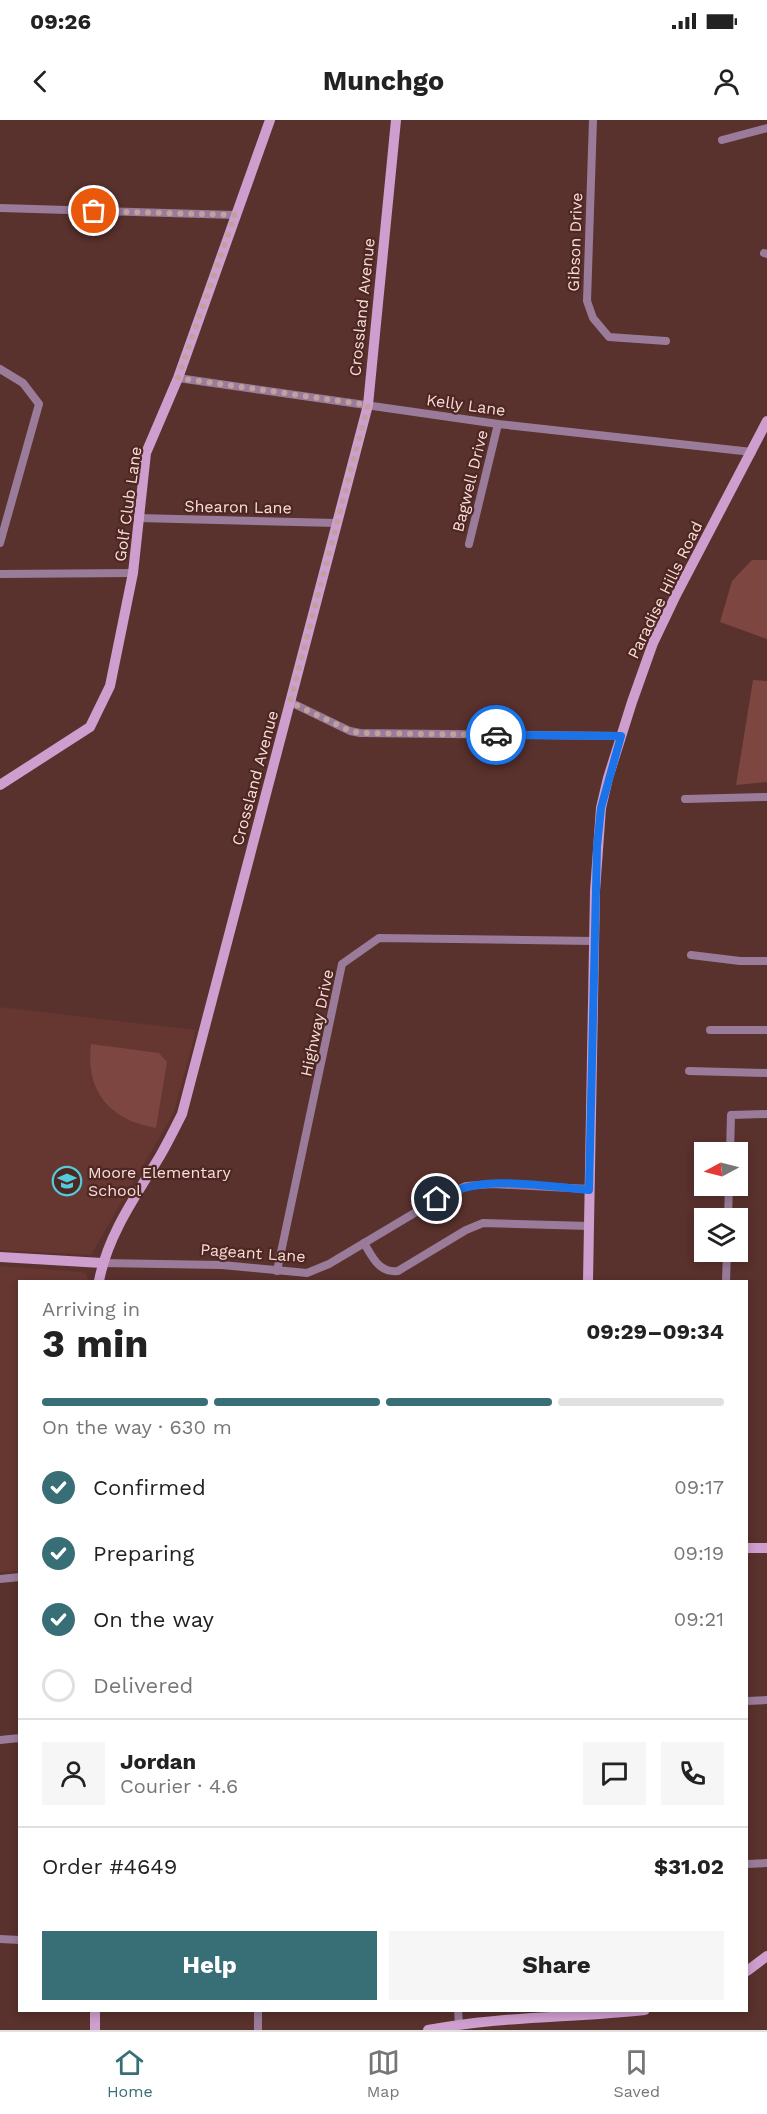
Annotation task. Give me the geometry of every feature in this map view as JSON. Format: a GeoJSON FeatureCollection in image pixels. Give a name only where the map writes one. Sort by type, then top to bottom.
{"type":"FeatureCollection","features":[{"type":"Feature","properties":{"kind":"street","name":"Golf Club Lane"},"geometry":{"type":"LineString","coordinates":[[0,785],[90,727],[110,686],[134,573],[146,453],[178,378],[270,120]]}},
{"type":"Feature","properties":{"kind":"street","name":"Crossland Avenue"},"geometry":{"type":"LineString","coordinates":[[99,1280],[102,1263],[117,1228],[162,1154],[182,1114],[368,405],[396,120]]}},
{"type":"Feature","properties":{"kind":"street","name":"Gibson Drive"},"geometry":{"type":"LineString","coordinates":[[593,120],[587,302],[592,318],[609,337],[666,341]]}},
{"type":"Feature","properties":{"kind":"street"},"geometry":{"type":"LineString","coordinates":[[722,140],[767,128]]}},
{"type":"Feature","properties":{"kind":"street"},"geometry":{"type":"LineString","coordinates":[[0,208],[235,215]]}},
{"type":"Feature","properties":{"kind":"street"},"geometry":{"type":"LineString","coordinates":[[0,369],[23,383],[39,404],[0,543]]}},
{"type":"Feature","properties":{"kind":"street","name":"Kelly Lane"},"geometry":{"type":"LineString","coordinates":[[178,378],[498,424],[752,452]]}},
{"type":"Feature","properties":{"kind":"street","name":"Paradise Hills Road"},"geometry":{"type":"LineString","coordinates":[[588,1280],[594,941],[597,847],[601,808],[621,736],[643,669],[661,625],[767,421]]}},
{"type":"Feature","properties":{"kind":"street","name":"Bagwell Drive"},"geometry":{"type":"LineString","coordinates":[[469,544],[498,424]]}},
{"type":"Feature","properties":{"kind":"street","name":"Shearon Lane"},"geometry":{"type":"LineString","coordinates":[[138,518],[336,523]]}},
{"type":"Feature","properties":{"kind":"street"},"geometry":{"type":"LineString","coordinates":[[0,574],[134,573]]}},
{"type":"Feature","properties":{"kind":"street"},"geometry":{"type":"LineString","coordinates":[[290,702],[350,731],[360,733],[621,736]]}},
{"type":"Feature","properties":{"kind":"street"},"geometry":{"type":"LineString","coordinates":[[685,799],[767,797]]}},
{"type":"Feature","properties":{"kind":"street","name":"Highway Drive"},"geometry":{"type":"LineString","coordinates":[[277,1271],[342,964],[379,938],[594,941]]}},
{"type":"Feature","properties":{"kind":"street"},"geometry":{"type":"LineString","coordinates":[[692,955],[740,961],[767,961]]}},
{"type":"Feature","properties":{"kind":"street"},"geometry":{"type":"LineString","coordinates":[[710,1030],[767,1030]]}},
{"type":"Feature","properties":{"kind":"street"},"geometry":{"type":"LineString","coordinates":[[689,1071],[767,1073]]}},
{"type":"Feature","properties":{"kind":"street"},"geometry":{"type":"LineString","coordinates":[[730,1142],[731,1115],[767,1114]]}},
{"type":"Feature","properties":{"kind":"street","name":"Pageant Lane"},"geometry":{"type":"LineString","coordinates":[[0,1257],[102,1263],[222,1265],[308,1273],[320,1269],[443,1196],[466,1186],[492,1184],[589,1190]]}},
{"type":"Feature","properties":{"kind":"street"},"geometry":{"type":"LineString","coordinates":[[364,1243],[378,1265],[390,1272],[398,1270],[466,1230],[483,1223],[589,1226]]}},
{"type":"Feature","properties":{"kind":"street"},"geometry":{"type":"LineString","coordinates":[[726,1280],[727,1262]]}},
{"type":"Feature","properties":{"kind":"street"},"geometry":{"type":"LineString","coordinates":[[748,1548],[767,1548]]}},
{"type":"Feature","properties":{"kind":"street"},"geometry":{"type":"LineString","coordinates":[[0,1578],[18,1578]]}},
{"type":"Feature","properties":{"kind":"street"},"geometry":{"type":"LineString","coordinates":[[748,1701],[767,1700]]}},
{"type":"Feature","properties":{"kind":"street"},"geometry":{"type":"LineString","coordinates":[[0,1740],[18,1738]]}},
{"type":"Feature","properties":{"kind":"street"},"geometry":{"type":"LineString","coordinates":[[748,1864],[767,1863]]}},
{"type":"Feature","properties":{"kind":"street"},"geometry":{"type":"LineString","coordinates":[[0,1939],[18,1940]]}},
{"type":"Feature","properties":{"kind":"street"},"geometry":{"type":"LineString","coordinates":[[748,1970],[767,1956]]}},
{"type":"Feature","properties":{"kind":"street"},"geometry":{"type":"LineString","coordinates":[[95,2012],[95,2030]]}},
{"type":"Feature","properties":{"kind":"street"},"geometry":{"type":"LineString","coordinates":[[258,2012],[258,2030]]}},
{"type":"Feature","properties":{"kind":"street"},"geometry":{"type":"LineString","coordinates":[[458,2012],[459,2024]]}},
{"type":"Feature","properties":{"kind":"street"},"geometry":{"type":"LineString","coordinates":[[428,2030],[459,2024],[618,2012]]}},
{"type":"Feature","properties":{"kind":"shaded area"},"geometry":{"type":"Polygon","coordinates":[[[752,560],[767,560],[767,639],[720,622],[732,581],[752,560]]]}},
{"type":"Feature","properties":{"kind":"shaded area"},"geometry":{"type":"Polygon","coordinates":[[[753,680],[767,681],[767,782],[736,785],[753,680]]]}},
{"type":"Feature","properties":{"kind":"shaded area","name":"Moore Elementary School"},"geometry":{"type":"Polygon","coordinates":[[[0,1007],[196,1030],[174,1112],[91,1255],[0,1250],[0,1007]]]}},
{"type":"Feature","properties":{"kind":"shaded area"},"geometry":{"type":"Polygon","coordinates":[[[91,1044],[159,1053],[167,1062],[156,1128],[126,1118],[104,1101],[92,1076],[91,1044]]]}},
{"type":"Feature","properties":{"kind":"shaded area"},"geometry":{"type":"Polygon","coordinates":[[[0,1266],[82,1272],[86,1274],[88,1280],[18,1280],[18,1571],[0,1572],[0,1266]]]}},
{"type":"Feature","properties":{"kind":"way so far"},"geometry":{"type":"LineString","coordinates":[[94,211],[235,215],[178,378],[368,405],[290,702],[350,731],[360,733],[496,735]]}},
{"type":"Feature","properties":{"kind":"place","name":"Moore Elementary School"},"geometry":{"type":"Point","coordinates":[67,1181]}},
{"type":"Feature","properties":{"kind":"route"},"geometry":{"type":"LineString","coordinates":[[437,1199],[466,1186],[478,1184],[589,1190],[597,847],[601,808],[621,736],[496,735]]}}]}
